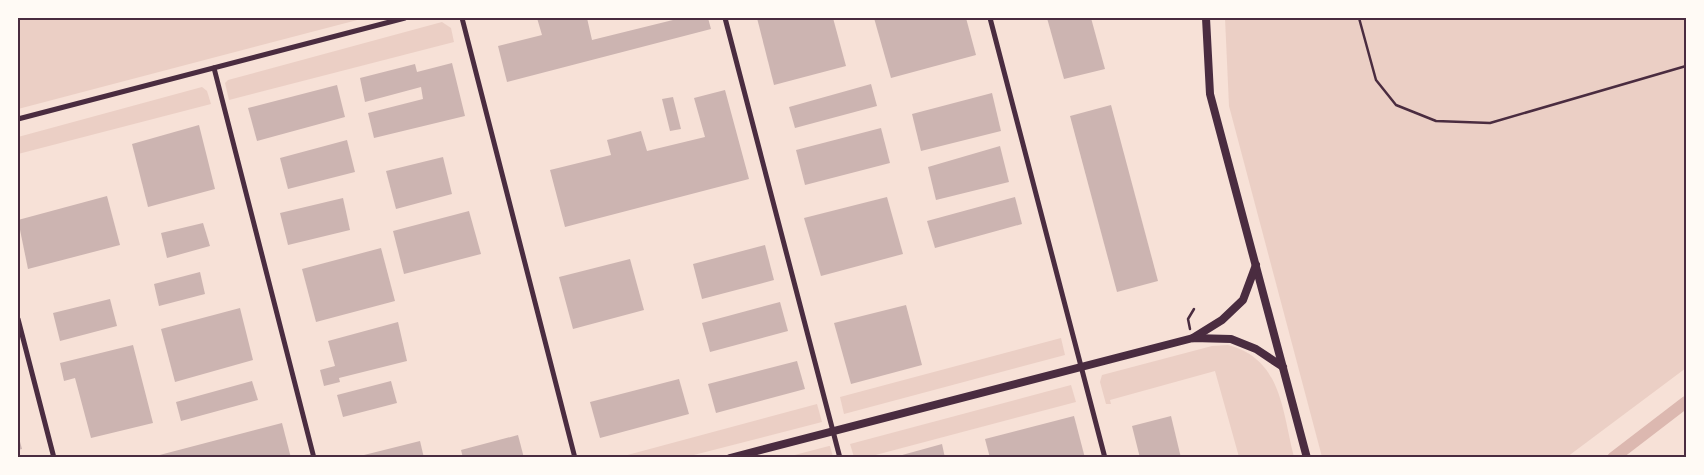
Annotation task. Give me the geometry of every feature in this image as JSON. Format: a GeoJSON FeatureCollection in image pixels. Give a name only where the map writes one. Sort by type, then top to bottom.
{"type":"FeatureCollection","features":[{"type":"Feature","properties":{"kind":"main road"},"geometry":{"type":"LineString","coordinates":[[1206,18],[1210,94],[1307,458]]}},
{"type":"Feature","properties":{"kind":"main road"},"geometry":{"type":"LineString","coordinates":[[1192,338],[1222,320],[1243,300],[1256,265]]}},
{"type":"Feature","properties":{"kind":"main road"},"geometry":{"type":"LineString","coordinates":[[730,458],[1192,338],[1231,339],[1256,349],[1283,367]]}},
{"type":"Feature","properties":{"kind":"street"},"geometry":{"type":"LineString","coordinates":[[18,119],[405,18]]}},
{"type":"Feature","properties":{"kind":"street"},"geometry":{"type":"LineString","coordinates":[[462,18],[575,458]]}},
{"type":"Feature","properties":{"kind":"street"},"geometry":{"type":"LineString","coordinates":[[725,18],[840,458]]}},
{"type":"Feature","properties":{"kind":"street"},"geometry":{"type":"LineString","coordinates":[[990,18],[1105,458]]}},
{"type":"Feature","properties":{"kind":"street"},"geometry":{"type":"LineString","coordinates":[[214,68],[314,458]]}},
{"type":"Feature","properties":{"kind":"street"},"geometry":{"type":"LineString","coordinates":[[18,319],[54,458]]}},
{"type":"Feature","properties":{"kind":"lane"},"geometry":{"type":"LineString","coordinates":[[1359,18],[1376,80],[1396,106],[1436,121],[1490,123],[1686,66]]}},
{"type":"Feature","properties":{"kind":"path"},"geometry":{"type":"LineString","coordinates":[[1192,338],[1188,319],[1194,309]]}},
{"type":"Feature","properties":{"kind":"shaded area"},"geometry":{"type":"Polygon","coordinates":[[[18,18],[365,18],[18,109],[18,18]]]}},
{"type":"Feature","properties":{"kind":"shaded area"},"geometry":{"type":"Polygon","coordinates":[[[1225,18],[1686,18],[1686,368],[1567,457],[1322,457],[1229,106],[1225,18]]]}},
{"type":"Feature","properties":{"kind":"shaded area"},"geometry":{"type":"Polygon","coordinates":[[[442,22],[451,28],[454,42],[229,100],[225,83],[228,80],[442,22]]]}},
{"type":"Feature","properties":{"kind":"shaded area"},"geometry":{"type":"Polygon","coordinates":[[[202,87],[207,91],[211,104],[18,154],[18,137],[202,87]]]}},
{"type":"Feature","properties":{"kind":"shaded area"},"geometry":{"type":"Polygon","coordinates":[[[1061,338],[1065,355],[844,414],[840,397],[1061,338]]]}},
{"type":"Feature","properties":{"kind":"shaded area"},"geometry":{"type":"Polygon","coordinates":[[[1228,345],[1246,352],[1259,362],[1269,374],[1277,389],[1282,405],[1294,457],[1239,457],[1215,371],[1110,400],[1111,404],[1106,404],[1100,382],[1102,375],[1212,346],[1228,345]]]}},
{"type":"Feature","properties":{"kind":"shaded area"},"geometry":{"type":"Polygon","coordinates":[[[1071,385],[1076,402],[868,457],[854,457],[850,444],[1071,385]]]}},
{"type":"Feature","properties":{"kind":"shaded area"},"geometry":{"type":"Polygon","coordinates":[[[817,404],[822,422],[686,457],[620,457],[817,404]]]}},
{"type":"Feature","properties":{"kind":"shaded area"},"geometry":{"type":"Polygon","coordinates":[[[829,446],[833,457],[787,457],[829,446]]]}},
{"type":"Feature","properties":{"kind":"building"},"geometry":{"type":"Polygon","coordinates":[[[537,18],[587,18],[592,40],[681,18],[708,18],[711,29],[507,82],[498,46],[542,35],[537,18]]]}},
{"type":"Feature","properties":{"kind":"building"},"geometry":{"type":"Polygon","coordinates":[[[757,18],[833,18],[846,66],[774,85],[757,18]]]}},
{"type":"Feature","properties":{"kind":"building"},"geometry":{"type":"Polygon","coordinates":[[[874,18],[966,18],[976,55],[891,78],[874,18]]]}},
{"type":"Feature","properties":{"kind":"building"},"geometry":{"type":"Polygon","coordinates":[[[1047,18],[1091,18],[1105,69],[1064,79],[1047,18]]]}},
{"type":"Feature","properties":{"kind":"building"},"geometry":{"type":"Polygon","coordinates":[[[452,63],[465,116],[374,138],[368,113],[423,99],[421,87],[365,102],[360,78],[415,64],[417,72],[452,63]]]}},
{"type":"Feature","properties":{"kind":"building"},"geometry":{"type":"Polygon","coordinates":[[[871,84],[877,106],[795,128],[789,107],[871,84]]]}},
{"type":"Feature","properties":{"kind":"building"},"geometry":{"type":"Polygon","coordinates":[[[337,85],[345,117],[257,141],[248,108],[337,85]]]}},
{"type":"Feature","properties":{"kind":"building"},"geometry":{"type":"Polygon","coordinates":[[[725,90],[749,179],[565,227],[550,170],[611,155],[607,140],[641,131],[647,151],[705,137],[694,98],[725,90]]]}},
{"type":"Feature","properties":{"kind":"building"},"geometry":{"type":"Polygon","coordinates":[[[992,93],[1001,131],[921,151],[912,114],[992,93]]]}},
{"type":"Feature","properties":{"kind":"building"},"geometry":{"type":"Polygon","coordinates":[[[673,97],[681,129],[670,131],[662,99],[673,97]]]}},
{"type":"Feature","properties":{"kind":"building"},"geometry":{"type":"Polygon","coordinates":[[[1111,105],[1158,281],[1117,292],[1070,116],[1111,105]]]}},
{"type":"Feature","properties":{"kind":"building"},"geometry":{"type":"Polygon","coordinates":[[[199,125],[215,189],[148,207],[132,144],[199,125]]]}},
{"type":"Feature","properties":{"kind":"building"},"geometry":{"type":"Polygon","coordinates":[[[881,128],[890,163],[805,185],[796,150],[881,128]]]}},
{"type":"Feature","properties":{"kind":"building"},"geometry":{"type":"Polygon","coordinates":[[[347,140],[355,172],[288,189],[280,158],[347,140]]]}},
{"type":"Feature","properties":{"kind":"building"},"geometry":{"type":"Polygon","coordinates":[[[1000,146],[1009,182],[936,200],[928,167],[1000,146]]]}},
{"type":"Feature","properties":{"kind":"building"},"geometry":{"type":"Polygon","coordinates":[[[443,157],[452,194],[396,209],[386,171],[443,157]]]}},
{"type":"Feature","properties":{"kind":"building"},"geometry":{"type":"Polygon","coordinates":[[[107,196],[120,245],[28,269],[18,220],[107,196]]]}},
{"type":"Feature","properties":{"kind":"building"},"geometry":{"type":"Polygon","coordinates":[[[887,197],[903,254],[821,276],[804,218],[887,197]]]}},
{"type":"Feature","properties":{"kind":"building"},"geometry":{"type":"Polygon","coordinates":[[[1015,197],[1022,224],[935,248],[927,221],[1015,197]]]}},
{"type":"Feature","properties":{"kind":"building"},"geometry":{"type":"Polygon","coordinates":[[[343,198],[350,230],[288,245],[280,213],[343,198]]]}},
{"type":"Feature","properties":{"kind":"building"},"geometry":{"type":"Polygon","coordinates":[[[469,211],[481,254],[404,274],[393,231],[469,211]]]}},
{"type":"Feature","properties":{"kind":"building"},"geometry":{"type":"Polygon","coordinates":[[[203,223],[210,246],[167,258],[161,233],[203,223]]]}},
{"type":"Feature","properties":{"kind":"building"},"geometry":{"type":"Polygon","coordinates":[[[765,245],[774,280],[702,299],[693,264],[765,245]]]}},
{"type":"Feature","properties":{"kind":"building"},"geometry":{"type":"Polygon","coordinates":[[[381,248],[395,301],[316,322],[302,269],[381,248]]]}},
{"type":"Feature","properties":{"kind":"building"},"geometry":{"type":"Polygon","coordinates":[[[630,259],[644,310],[573,329],[559,277],[630,259]]]}},
{"type":"Feature","properties":{"kind":"building"},"geometry":{"type":"Polygon","coordinates":[[[200,272],[205,294],[159,306],[154,284],[200,272]]]}},
{"type":"Feature","properties":{"kind":"building"},"geometry":{"type":"Polygon","coordinates":[[[110,299],[117,326],[60,341],[53,313],[110,299]]]}},
{"type":"Feature","properties":{"kind":"building"},"geometry":{"type":"Polygon","coordinates":[[[780,302],[788,331],[710,352],[702,323],[780,302]]]}},
{"type":"Feature","properties":{"kind":"building"},"geometry":{"type":"Polygon","coordinates":[[[906,305],[922,365],[851,384],[834,323],[906,305]]]}},
{"type":"Feature","properties":{"kind":"building"},"geometry":{"type":"Polygon","coordinates":[[[240,308],[253,360],[175,382],[161,329],[240,308]]]}},
{"type":"Feature","properties":{"kind":"building"},"geometry":{"type":"Polygon","coordinates":[[[398,322],[407,361],[339,378],[340,382],[324,386],[320,370],[335,366],[328,341],[398,322]]]}},
{"type":"Feature","properties":{"kind":"building"},"geometry":{"type":"Polygon","coordinates":[[[133,345],[153,423],[91,438],[75,378],[64,381],[60,363],[133,345]]]}},
{"type":"Feature","properties":{"kind":"building"},"geometry":{"type":"Polygon","coordinates":[[[797,361],[805,389],[716,413],[708,384],[797,361]]]}},
{"type":"Feature","properties":{"kind":"building"},"geometry":{"type":"Polygon","coordinates":[[[679,379],[689,414],[600,438],[590,402],[679,379]]]}},
{"type":"Feature","properties":{"kind":"building"},"geometry":{"type":"Polygon","coordinates":[[[252,381],[258,400],[181,421],[176,402],[252,381]]]}},
{"type":"Feature","properties":{"kind":"building"},"geometry":{"type":"Polygon","coordinates":[[[391,381],[397,403],[343,417],[337,395],[391,381]]]}},
{"type":"Feature","properties":{"kind":"building"},"geometry":{"type":"Polygon","coordinates":[[[1074,416],[1085,458],[990,458],[985,439],[1074,416]]]}},
{"type":"Feature","properties":{"kind":"building"},"geometry":{"type":"Polygon","coordinates":[[[1171,416],[1181,458],[1140,458],[1132,426],[1171,416]]]}},
{"type":"Feature","properties":{"kind":"building"},"geometry":{"type":"Polygon","coordinates":[[[282,423],[291,458],[152,458],[152,457],[282,423]]]}},
{"type":"Feature","properties":{"kind":"building"},"geometry":{"type":"Polygon","coordinates":[[[18,434],[22,449],[18,450],[18,434]]]}},
{"type":"Feature","properties":{"kind":"building"},"geometry":{"type":"Polygon","coordinates":[[[518,435],[524,458],[463,458],[461,450],[518,435]]]}},
{"type":"Feature","properties":{"kind":"building"},"geometry":{"type":"Polygon","coordinates":[[[420,441],[424,458],[356,458],[356,457],[420,441]]]}},
{"type":"Feature","properties":{"kind":"building"},"geometry":{"type":"Polygon","coordinates":[[[942,444],[945,458],[895,458],[895,457],[942,444]]]}},
{"type":"Feature","properties":{"kind":"waterway"},"geometry":{"type":"LineString","coordinates":[[1613,458],[1686,402]]}}]}
